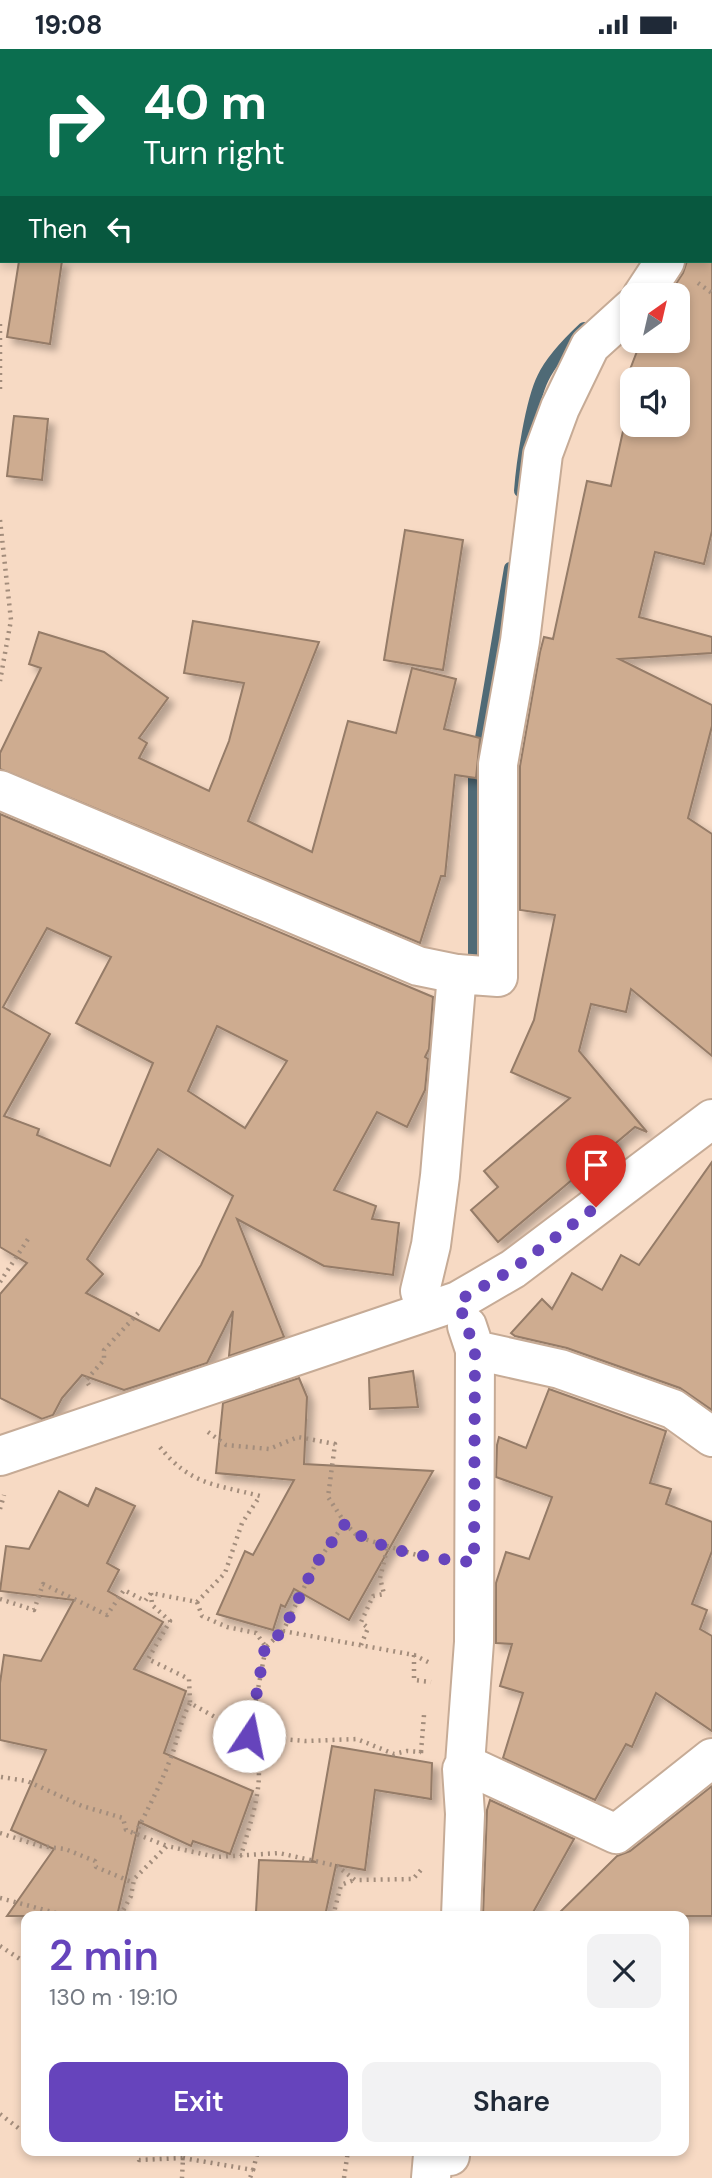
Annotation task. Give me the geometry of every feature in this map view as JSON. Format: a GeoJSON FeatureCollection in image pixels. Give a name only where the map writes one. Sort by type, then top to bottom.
{"type":"FeatureCollection","features":[{"type":"Feature","properties":{"kind":"street"},"geometry":{"type":"LineString","coordinates":[[651,283],[664,263]]}},
{"type":"Feature","properties":{"kind":"street"},"geometry":{"type":"LineString","coordinates":[[0,790],[418,966],[498,977],[498,764],[520,641],[544,454],[560,408],[590,346],[620,319]]}},
{"type":"Feature","properties":{"kind":"street"},"geometry":{"type":"LineString","coordinates":[[461,1911],[464,1767],[473,1683],[475,1350],[442,1306],[420,1291],[431,1245],[470,975]]}},
{"type":"Feature","properties":{"kind":"street"},"geometry":{"type":"LineString","coordinates":[[9,1445],[92,1425],[442,1306],[513,1269],[712,1119]]}},
{"type":"Feature","properties":{"kind":"street"},"geometry":{"type":"LineString","coordinates":[[475,1350],[560,1369],[673,1409],[712,1437]]}},
{"type":"Feature","properties":{"kind":"street"},"geometry":{"type":"LineString","coordinates":[[464,1767],[616,1834],[712,1758]]}},
{"type":"Feature","properties":{"kind":"path"},"geometry":{"type":"LineString","coordinates":[[0,324],[0,394]]}},
{"type":"Feature","properties":{"kind":"path"},"geometry":{"type":"LineString","coordinates":[[0,520],[11,620],[0,681]]}},
{"type":"Feature","properties":{"kind":"path"},"geometry":{"type":"LineString","coordinates":[[0,1282],[30,1236]]}},
{"type":"Feature","properties":{"kind":"path"},"geometry":{"type":"LineString","coordinates":[[92,1425],[82,1409],[94,1394],[86,1380],[104,1360],[104,1350],[141,1310]]}},
{"type":"Feature","properties":{"kind":"path"},"geometry":{"type":"LineString","coordinates":[[199,1434],[210,1431],[226,1444],[269,1449],[298,1437],[335,1444],[328,1497],[345,1524],[358,1537],[430,1560],[474,1562]]}},
{"type":"Feature","properties":{"kind":"path"},"geometry":{"type":"LineString","coordinates":[[147,1449],[168,1443]]}},
{"type":"Feature","properties":{"kind":"path"},"geometry":{"type":"LineString","coordinates":[[158,1446],[174,1465],[194,1479],[260,1496],[242,1524],[225,1573],[197,1602]]}},
{"type":"Feature","properties":{"kind":"path"},"geometry":{"type":"LineString","coordinates":[[241,1856],[258,1793],[258,1751],[249,1736],[265,1647],[283,1631],[315,1565],[345,1524]]}},
{"type":"Feature","properties":{"kind":"path"},"geometry":{"type":"LineString","coordinates":[[361,1645],[368,1628],[362,1622],[373,1596],[384,1594],[380,1578],[388,1545]]}},
{"type":"Feature","properties":{"kind":"path"},"geometry":{"type":"LineString","coordinates":[[0,1599],[34,1611],[43,1584],[107,1615],[124,1590],[145,1601],[151,1593]]}},
{"type":"Feature","properties":{"kind":"path"},"geometry":{"type":"LineString","coordinates":[[151,1593],[197,1602]]}},
{"type":"Feature","properties":{"kind":"path"},"geometry":{"type":"LineString","coordinates":[[135,1833],[154,1798],[173,1750],[180,1723],[190,1703],[188,1679],[148,1659],[170,1621],[152,1605],[151,1593]]}},
{"type":"Feature","properties":{"kind":"path"},"geometry":{"type":"LineString","coordinates":[[197,1602],[202,1616],[227,1627],[256,1633],[265,1647]]}},
{"type":"Feature","properties":{"kind":"path"},"geometry":{"type":"LineString","coordinates":[[283,1631],[414,1655],[473,1683]]}},
{"type":"Feature","properties":{"kind":"path"},"geometry":{"type":"LineString","coordinates":[[414,1655],[414,1680],[431,1683],[428,1696]]}},
{"type":"Feature","properties":{"kind":"path"},"geometry":{"type":"LineString","coordinates":[[190,1703],[249,1736],[305,1741],[357,1738],[394,1754],[421,1752]]}},
{"type":"Feature","properties":{"kind":"path"},"geometry":{"type":"LineString","coordinates":[[425,1709],[421,1757],[464,1767]]}},
{"type":"Feature","properties":{"kind":"path"},"geometry":{"type":"LineString","coordinates":[[0,1783],[0,1776],[27,1781],[82,1805],[122,1818],[126,1830],[167,1846],[216,1857],[279,1853],[337,1866],[355,1880]]}},
{"type":"Feature","properties":{"kind":"path"},"geometry":{"type":"LineString","coordinates":[[0,1833],[40,1846],[65,1849],[95,1861],[96,1867],[134,1883]]}},
{"type":"Feature","properties":{"kind":"path"},"geometry":{"type":"LineString","coordinates":[[122,1911],[134,1883],[167,1846]]}},
{"type":"Feature","properties":{"kind":"path"},"geometry":{"type":"LineString","coordinates":[[334,1911],[341,1885],[355,1880],[413,1879],[422,1869]]}},
{"type":"Feature","properties":{"kind":"path"},"geometry":{"type":"LineString","coordinates":[[0,1899],[47,1911]]}},
{"type":"Feature","properties":{"kind":"path"},"geometry":{"type":"LineString","coordinates":[[0,1946],[21,1960]]}},
{"type":"Feature","properties":{"kind":"path"},"geometry":{"type":"LineString","coordinates":[[0,2114],[21,2130]]}},
{"type":"Feature","properties":{"kind":"path"},"geometry":{"type":"LineString","coordinates":[[138,2156],[139,2159],[183,2158],[253,2170]]}},
{"type":"Feature","properties":{"kind":"path"},"geometry":{"type":"LineString","coordinates":[[250,2178],[257,2156]]}},
{"type":"Feature","properties":{"kind":"path"},"geometry":{"type":"LineString","coordinates":[[344,2178],[347,2156]]}},
{"type":"Feature","properties":{"kind":"path"},"geometry":{"type":"LineString","coordinates":[[182,2178],[183,2158]]}},
{"type":"Feature","properties":{"kind":"building"},"geometry":{"type":"Polygon","coordinates":[[[19,263],[62,263],[50,344],[7,337],[19,263]]]}},
{"type":"Feature","properties":{"kind":"building"},"geometry":{"type":"Polygon","coordinates":[[[686,263],[712,263],[712,531],[704,564],[655,552],[639,617],[712,637],[712,653],[619,659],[712,705],[712,726],[688,818],[712,834],[712,1056],[631,989],[626,1012],[591,1004],[579,1051],[647,1132],[635,1127],[498,1242],[471,1210],[498,1187],[484,1171],[570,1098],[511,1072],[534,1020],[555,915],[520,910],[520,766],[540,652],[544,637],[553,639],[587,481],[611,486],[622,437],[690,437],[690,367],[631,367],[636,353],[690,353],[690,283],[676,283],[686,263]]]}},
{"type":"Feature","properties":{"kind":"building"},"geometry":{"type":"Polygon","coordinates":[[[14,416],[48,419],[42,480],[7,476],[14,416]]]}},
{"type":"Feature","properties":{"kind":"building"},"geometry":{"type":"Polygon","coordinates":[[[405,530],[463,540],[443,670],[384,660],[405,530]]]}},
{"type":"Feature","properties":{"kind":"building"},"geometry":{"type":"Polygon","coordinates":[[[193,621],[319,642],[248,821],[312,852],[348,721],[396,733],[412,668],[456,679],[444,729],[480,738],[476,778],[455,775],[445,876],[441,876],[420,943],[0,769],[0,753],[41,668],[29,664],[39,632],[104,652],[168,698],[139,738],[147,743],[139,758],[209,791],[229,741],[244,683],[184,673],[193,621]]]}},
{"type":"Feature","properties":{"kind":"building"},"geometry":{"type":"Polygon","coordinates":[[[0,814],[433,997],[429,1049],[425,1057],[428,1059],[425,1090],[407,1127],[377,1112],[334,1190],[376,1206],[372,1219],[399,1223],[393,1275],[324,1266],[237,1219],[284,1337],[229,1356],[233,1311],[207,1363],[124,1390],[82,1375],[62,1398],[53,1415],[42,1419],[0,1398],[0,1294],[27,1263],[0,1247],[0,814]],[[47,928],[3,1007],[50,1034],[4,1116],[39,1129],[37,1135],[110,1166],[153,1063],[76,1023],[111,957],[47,928]],[[217,1026],[188,1091],[245,1128],[287,1061],[217,1026]],[[158,1149],[87,1259],[103,1274],[86,1293],[159,1331],[201,1265],[233,1196],[158,1149]]]}},
{"type":"Feature","properties":{"kind":"building"},"geometry":{"type":"Polygon","coordinates":[[[712,1162],[712,1410],[680,1388],[567,1348],[511,1333],[542,1299],[552,1309],[572,1273],[602,1290],[621,1255],[639,1265],[712,1162]]]}},
{"type":"Feature","properties":{"kind":"building"},"geometry":{"type":"Polygon","coordinates":[[[413,1371],[418,1407],[370,1409],[369,1378],[413,1371]]]}},
{"type":"Feature","properties":{"kind":"building"},"geometry":{"type":"Polygon","coordinates":[[[299,1378],[307,1397],[304,1464],[433,1471],[349,1620],[294,1589],[285,1607],[281,1605],[273,1630],[217,1614],[245,1551],[253,1555],[294,1480],[216,1473],[223,1403],[299,1378]]]}},
{"type":"Feature","properties":{"kind":"building"},"geometry":{"type":"Polygon","coordinates":[[[549,1389],[666,1431],[650,1483],[671,1489],[666,1504],[712,1522],[712,1551],[692,1604],[707,1610],[700,1629],[712,1636],[712,1731],[656,1693],[632,1747],[626,1744],[595,1800],[503,1758],[523,1693],[500,1686],[512,1644],[496,1643],[496,1583],[506,1552],[529,1559],[552,1497],[496,1477],[497,1445],[499,1437],[526,1448],[549,1389]]]}},
{"type":"Feature","properties":{"kind":"building"},"geometry":{"type":"Polygon","coordinates":[[[96,1488],[135,1506],[107,1563],[119,1570],[108,1591],[163,1622],[134,1669],[186,1691],[164,1753],[253,1791],[230,1854],[193,1841],[191,1846],[139,1822],[118,1911],[21,1911],[21,1916],[7,1916],[54,1849],[11,1830],[46,1750],[0,1740],[0,1683],[4,1655],[41,1661],[74,1600],[0,1591],[6,1546],[29,1549],[59,1491],[88,1506],[96,1488]]]}},
{"type":"Feature","properties":{"kind":"building"},"geometry":{"type":"Polygon","coordinates":[[[332,1746],[432,1763],[431,1799],[375,1790],[365,1870],[336,1865],[326,1911],[256,1911],[259,1860],[316,1862],[312,1861],[332,1746]]]}},
{"type":"Feature","properties":{"kind":"building"},"geometry":{"type":"Polygon","coordinates":[[[712,1786],[712,1916],[689,1916],[689,1911],[561,1911],[617,1856],[630,1851],[712,1786]]]}},
{"type":"Feature","properties":{"kind":"building"},"geometry":{"type":"Polygon","coordinates":[[[490,1800],[574,1839],[534,1911],[483,1911],[487,1810],[490,1800]]]}},
{"type":"Feature","properties":{"kind":"waterway"},"geometry":{"type":"LineString","coordinates":[[520,491],[528,433],[539,389],[556,358],[584,328]]}},
{"type":"Feature","properties":{"kind":"waterway"},"geometry":{"type":"LineString","coordinates":[[474,970],[474,779],[510,568]]}},
{"type":"Feature","properties":{"kind":"route"},"geometry":{"type":"LineString","coordinates":[[249,1736],[265,1647],[283,1631],[315,1565],[323,1558],[345,1524],[358,1537],[430,1560],[474,1562],[475,1350],[458,1301],[513,1269],[596,1207]]}}]}
